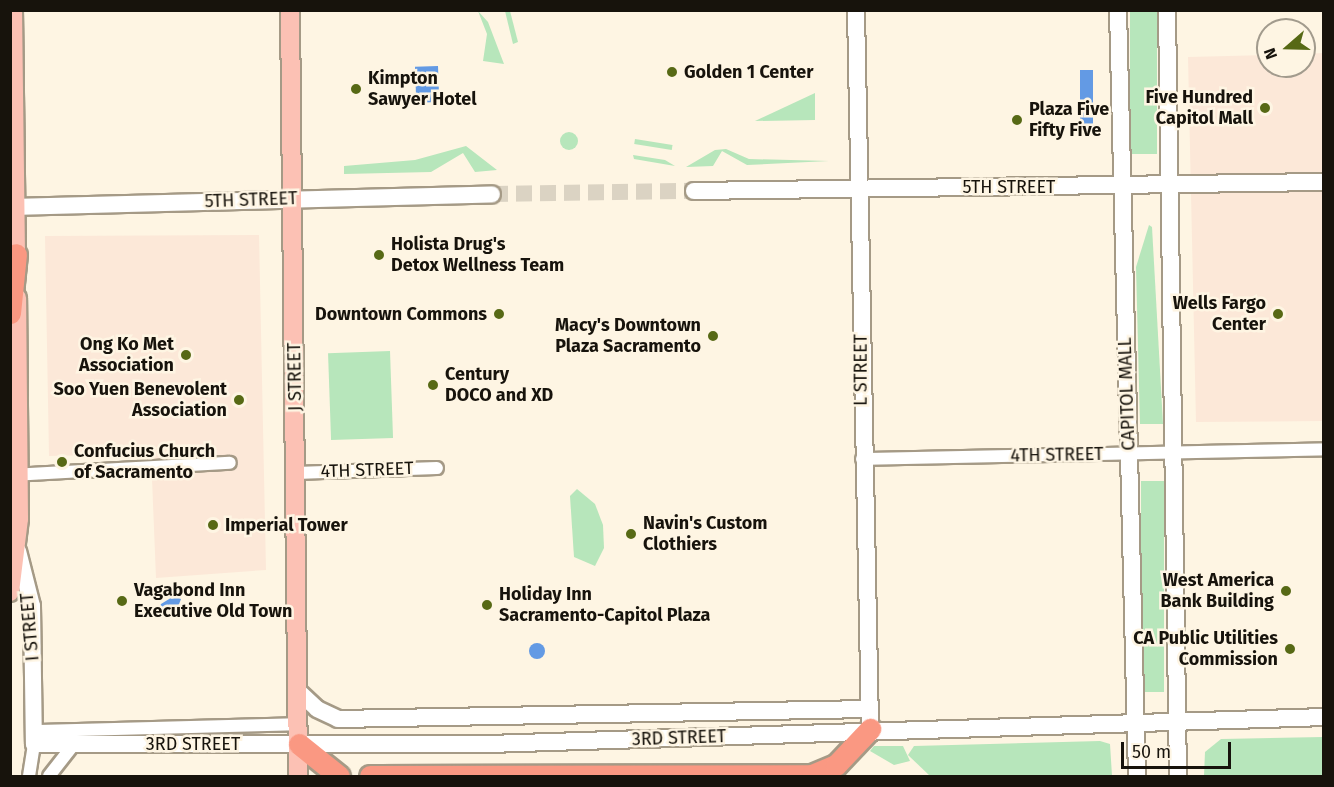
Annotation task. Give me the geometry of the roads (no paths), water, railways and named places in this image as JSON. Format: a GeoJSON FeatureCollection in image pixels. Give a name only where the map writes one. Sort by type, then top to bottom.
{"type":"FeatureCollection","features":[{"type":"Feature","properties":{"kind":"highway"},"geometry":{"type":"LineString","coordinates":[[10,313],[16,254]]}},
{"type":"Feature","properties":{"kind":"highway"},"geometry":{"type":"LineString","coordinates":[[370,777],[617,773],[812,775],[836,765],[870,719]]}},
{"type":"Feature","properties":{"kind":"highway"},"geometry":{"type":"LineString","coordinates":[[299,734],[339,777]]}},
{"type":"Feature","properties":{"kind":"main road","name":"I STREET"},"geometry":{"type":"LineString","coordinates":[[13,10],[13,207],[16,254],[15,475],[18,551],[32,606],[34,737]]}},
{"type":"Feature","properties":{"kind":"main road","name":"J STREET"},"geometry":{"type":"LineString","coordinates":[[290,10],[298,777]]}},
{"type":"Feature","properties":{"kind":"main road","name":"L STREET"},"geometry":{"type":"LineString","coordinates":[[856,10],[862,459],[870,719]]}},
{"type":"Feature","properties":{"kind":"main road","name":"CAPITOL MALL"},"geometry":{"type":"LineString","coordinates":[[1118,10],[1137,777]]}},
{"type":"Feature","properties":{"kind":"main road"},"geometry":{"type":"LineString","coordinates":[[1167,10],[1167,185],[1180,720],[1178,777]]}},
{"type":"Feature","properties":{"kind":"main road","name":"5TH STREET"},"geometry":{"type":"LineString","coordinates":[[694,192],[1323,182]]}},
{"type":"Feature","properties":{"kind":"main road","name":"5TH STREET"},"geometry":{"type":"LineString","coordinates":[[13,207],[492,194]]}},
{"type":"Feature","properties":{"kind":"main road"},"geometry":{"type":"LineString","coordinates":[[10,592],[18,551]]}},
{"type":"Feature","properties":{"kind":"main road","name":"3RD STREET"},"geometry":{"type":"LineString","coordinates":[[298,691],[317,709],[338,719],[870,719],[1134,722],[1323,717]]}},
{"type":"Feature","properties":{"kind":"main road","name":"3RD STREET"},"geometry":{"type":"LineString","coordinates":[[34,737],[74,744],[299,734],[543,743],[870,719]]}},
{"type":"Feature","properties":{"kind":"street","name":"4TH STREET"},"geometry":{"type":"LineString","coordinates":[[862,459],[1323,449]]}},
{"type":"Feature","properties":{"kind":"street"},"geometry":{"type":"LineString","coordinates":[[15,475],[230,464]]}},
{"type":"Feature","properties":{"kind":"street","name":"4TH STREET"},"geometry":{"type":"LineString","coordinates":[[296,472],[437,468]]}},
{"type":"Feature","properties":{"kind":"street","name":"3RD STREET"},"geometry":{"type":"LineString","coordinates":[[34,737],[299,734]]}},
{"type":"Feature","properties":{"kind":"street","name":"I STREET"},"geometry":{"type":"LineString","coordinates":[[29,777],[34,737]]}},
{"type":"Feature","properties":{"kind":"street"},"geometry":{"type":"LineString","coordinates":[[49,777],[74,744]]}},
{"type":"Feature","properties":{"kind":"water"},"geometry":{"type":"Polygon","coordinates":[[[438,66],[439,102],[416,103],[415,67],[438,66]]]}},
{"type":"Feature","properties":{"kind":"water"},"geometry":{"type":"Polygon","coordinates":[[[1080,70],[1093,70],[1093,131],[1080,131],[1080,70]]]}},
{"type":"Feature","properties":{"kind":"water"},"geometry":{"type":"Polygon","coordinates":[[[174,596],[181,599],[178,607],[155,618],[161,604],[174,596]]]}},
{"type":"Feature","properties":{"kind":"water"},"geometry":{"type":"Polygon","coordinates":[[[537,643],[543,645],[545,651],[543,657],[537,659],[531,657],[529,651],[531,645],[537,643]]]}},
{"type":"Feature","properties":{"kind":"tunnel"},"geometry":{"type":"LineString","coordinates":[[492,194],[694,191]]}},
{"type":"Feature","properties":{"kind":"place","name":"Golden 1 Center"},"geometry":{"type":"Point","coordinates":[672,72]}},
{"type":"Feature","properties":{"kind":"place","name":"Kimpton Sawyer Hotel"},"geometry":{"type":"Point","coordinates":[356,89]}},
{"type":"Feature","properties":{"kind":"place","name":"Five Hundred Capitol Mall"},"geometry":{"type":"Point","coordinates":[1265,108]}},
{"type":"Feature","properties":{"kind":"place","name":"Plaza Five Fifty Five"},"geometry":{"type":"Point","coordinates":[1017,120]}},
{"type":"Feature","properties":{"kind":"place","name":"Holista Drug's Detox Wellness Team"},"geometry":{"type":"Point","coordinates":[379,255]}},
{"type":"Feature","properties":{"kind":"place","name":"Downtown Commons"},"geometry":{"type":"Point","coordinates":[499,314]}},
{"type":"Feature","properties":{"kind":"place","name":"Wells Fargo Center"},"geometry":{"type":"Point","coordinates":[1278,314]}},
{"type":"Feature","properties":{"kind":"place","name":"Macy's Downtown Plaza Sacramento"},"geometry":{"type":"Point","coordinates":[713,336]}},
{"type":"Feature","properties":{"kind":"place","name":"Ong Ko Met Association"},"geometry":{"type":"Point","coordinates":[186,355]}},
{"type":"Feature","properties":{"kind":"place","name":"Century DOCO and XD"},"geometry":{"type":"Point","coordinates":[433,385]}},
{"type":"Feature","properties":{"kind":"place","name":"Soo Yuen Benevolent Association"},"geometry":{"type":"Point","coordinates":[239,400]}},
{"type":"Feature","properties":{"kind":"place","name":"Confucius Church of Sacramento"},"geometry":{"type":"Point","coordinates":[62,462]}},
{"type":"Feature","properties":{"kind":"place","name":"Imperial Tower"},"geometry":{"type":"Point","coordinates":[213,525]}},
{"type":"Feature","properties":{"kind":"place","name":"Navin's Custom Clothiers"},"geometry":{"type":"Point","coordinates":[631,534]}},
{"type":"Feature","properties":{"kind":"place","name":"West America Bank Building"},"geometry":{"type":"Point","coordinates":[1286,591]}},
{"type":"Feature","properties":{"kind":"place","name":"Vagabond Inn Executive Old Town"},"geometry":{"type":"Point","coordinates":[122,601]}},
{"type":"Feature","properties":{"kind":"place","name":"Holiday Inn Sacramento-Capitol Plaza"},"geometry":{"type":"Point","coordinates":[487,605]}},
{"type":"Feature","properties":{"kind":"place","name":"CA Public Utilities Commission"},"geometry":{"type":"Point","coordinates":[1290,649]}}]}
